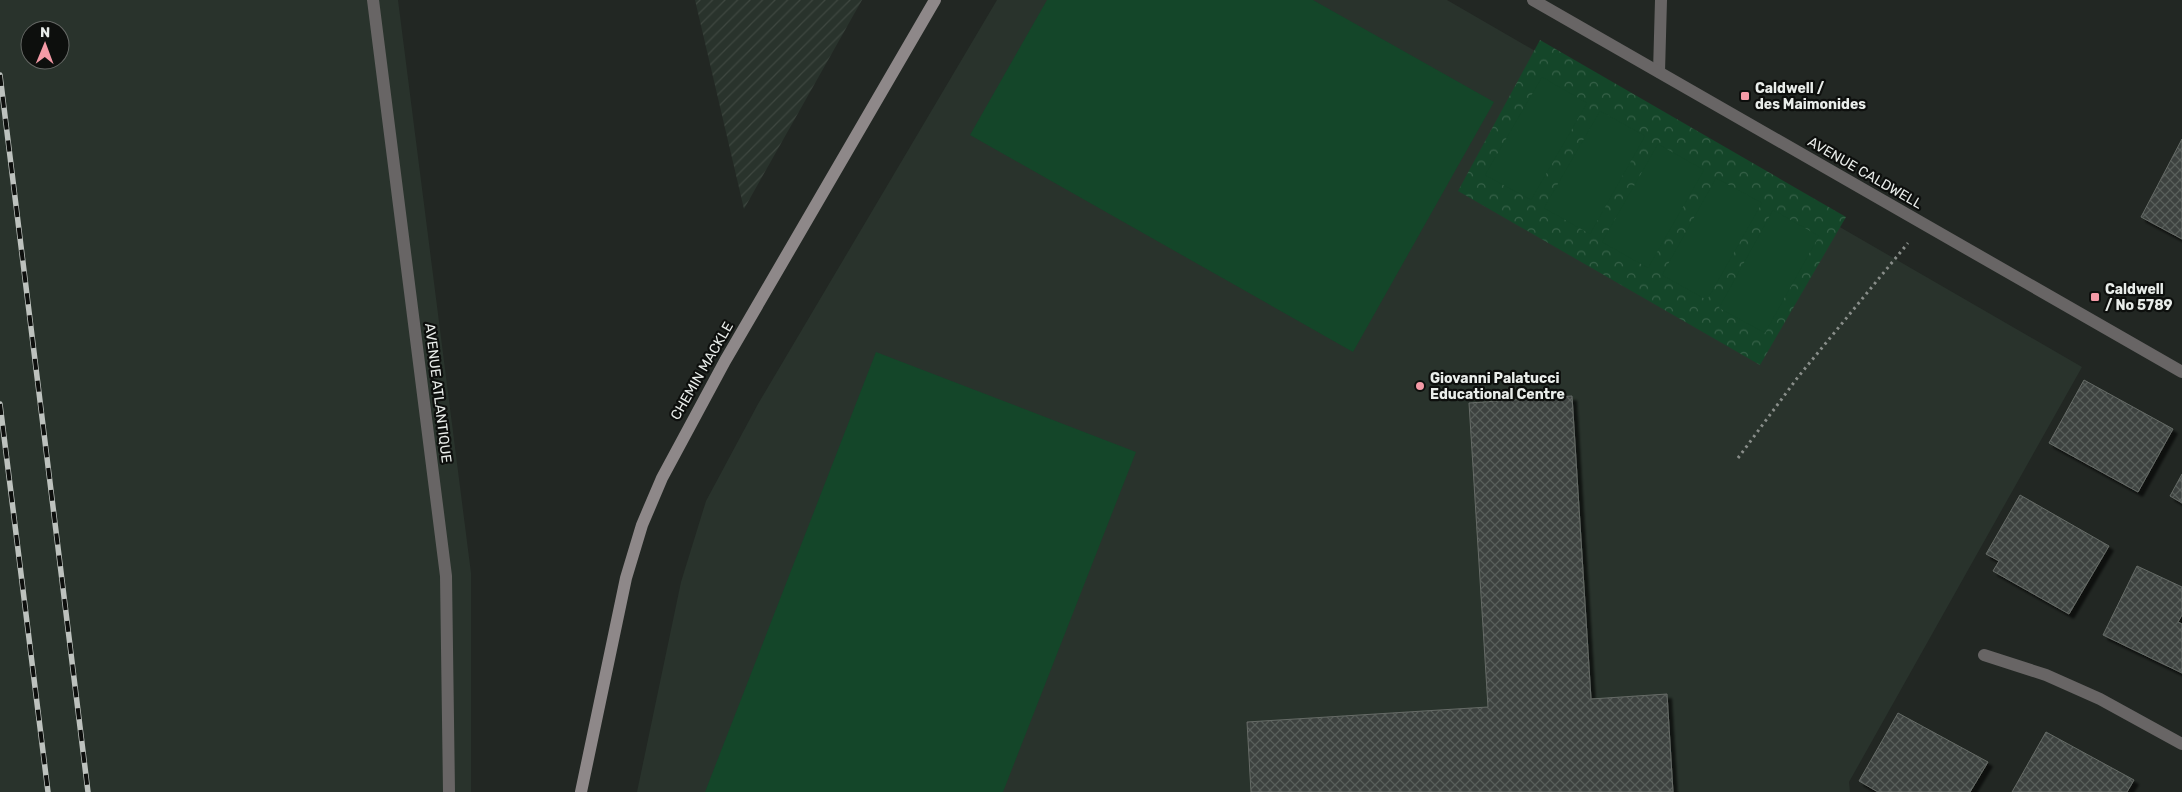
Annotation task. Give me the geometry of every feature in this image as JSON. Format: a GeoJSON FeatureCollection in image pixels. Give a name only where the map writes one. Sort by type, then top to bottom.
{"type":"FeatureCollection","features":[{"type":"Feature","properties":{"kind":"street","name":"AVENUE ATLANTIQUE"},"geometry":{"type":"LineString","coordinates":[[373,0],[446,576],[450,792]]}},
{"type":"Feature","properties":{"kind":"street","name":"CHEMIN MACKLE"},"geometry":{"type":"LineString","coordinates":[[580,792],[626,578],[642,525],[662,478],[725,361],[935,0]]}},
{"type":"Feature","properties":{"kind":"street","name":"AVENUE CALDWELL"},"geometry":{"type":"LineString","coordinates":[[1533,0],[2182,372]]}},
{"type":"Feature","properties":{"kind":"street"},"geometry":{"type":"LineString","coordinates":[[1659,72],[1661,0]]}},
{"type":"Feature","properties":{"kind":"street"},"geometry":{"type":"LineString","coordinates":[[1984,655],[2046,675],[2100,699],[2182,744]]}},
{"type":"Feature","properties":{"kind":"path"},"geometry":{"type":"LineString","coordinates":[[1738,458],[1798,377],[1908,243]]}},
{"type":"Feature","properties":{"kind":"shaded area"},"geometry":{"type":"Polygon","coordinates":[[[0,0],[398,0],[471,573],[471,792],[0,792],[0,0]]]}},
{"type":"Feature","properties":{"kind":"shaded area"},"geometry":{"type":"Polygon","coordinates":[[[695,0],[862,0],[744,209],[695,0]]]}},
{"type":"Feature","properties":{"kind":"shaded area","name":"Giovanni Palatucci Educational Centre"},"geometry":{"type":"Polygon","coordinates":[[[997,0],[1447,0],[2082,367],[1849,782],[1850,792],[637,792],[681,582],[706,501],[758,404],[997,0]]]}},
{"type":"Feature","properties":{"kind":"green space"},"geometry":{"type":"Polygon","coordinates":[[[1047,0],[1313,0],[1494,102],[1353,352],[970,135],[1047,0]]]}},
{"type":"Feature","properties":{"kind":"green space"},"geometry":{"type":"Polygon","coordinates":[[[1540,40],[1846,217],[1760,365],[1458,191],[1540,40]]]}},
{"type":"Feature","properties":{"kind":"green space"},"geometry":{"type":"Polygon","coordinates":[[[1542,77],[1587,103],[1531,200],[1485,175],[1542,77]]]}},
{"type":"Feature","properties":{"kind":"green space"},"geometry":{"type":"Polygon","coordinates":[[[1600,111],[1645,136],[1590,234],[1544,208],[1600,111]]]}},
{"type":"Feature","properties":{"kind":"green space"},"geometry":{"type":"Polygon","coordinates":[[[1658,144],[1704,170],[1648,268],[1602,242],[1658,144]]]}},
{"type":"Feature","properties":{"kind":"green space"},"geometry":{"type":"Polygon","coordinates":[[[1716,178],[1762,203],[1707,300],[1662,275],[1716,178]]]}},
{"type":"Feature","properties":{"kind":"green space"},"geometry":{"type":"Polygon","coordinates":[[[1773,210],[1819,236],[1765,333],[1719,308],[1773,210]]]}},
{"type":"Feature","properties":{"kind":"green space"},"geometry":{"type":"Polygon","coordinates":[[[876,352],[1136,452],[1003,792],[705,792],[876,352]]]}},
{"type":"Feature","properties":{"kind":"building"},"geometry":{"type":"Polygon","coordinates":[[[2182,139],[2182,239],[2141,217],[2182,139]]]}},
{"type":"Feature","properties":{"kind":"building"},"geometry":{"type":"Polygon","coordinates":[[[2084,380],[2173,429],[2138,492],[2049,443],[2084,380]]]}},
{"type":"Feature","properties":{"kind":"building"},"geometry":{"type":"Polygon","coordinates":[[[1572,396],[1591,699],[1667,694],[1673,792],[1251,792],[1247,722],[1488,707],[1469,403],[1572,396]]]}},
{"type":"Feature","properties":{"kind":"building"},"geometry":{"type":"Polygon","coordinates":[[[2182,474],[2182,503],[2170,496],[2182,474]]]}},
{"type":"Feature","properties":{"kind":"building"},"geometry":{"type":"Polygon","coordinates":[[[2020,495],[2109,546],[2069,614],[1993,571],[1999,561],[1986,554],[2020,495]]]}},
{"type":"Feature","properties":{"kind":"building"},"geometry":{"type":"Polygon","coordinates":[[[2137,566],[2182,587],[2182,615],[2178,622],[2182,624],[2182,673],[2103,635],[2137,566]]]}},
{"type":"Feature","properties":{"kind":"building"},"geometry":{"type":"Polygon","coordinates":[[[1898,713],[1988,762],[1970,792],[1878,792],[1859,781],[1898,713]]]}},
{"type":"Feature","properties":{"kind":"building"},"geometry":{"type":"Polygon","coordinates":[[[2046,732],[2134,780],[2127,792],[2012,792],[2046,732]]]}},
{"type":"Feature","properties":{"kind":"railway"},"geometry":{"type":"LineString","coordinates":[[0,75],[88,792]]}},
{"type":"Feature","properties":{"kind":"railway"},"geometry":{"type":"LineString","coordinates":[[0,404],[48,792]]}},
{"type":"Feature","properties":{"kind":"place","name":"Caldwell / des Maimonides"},"geometry":{"type":"Point","coordinates":[1745,96]}},
{"type":"Feature","properties":{"kind":"place","name":"Caldwell / No 5789"},"geometry":{"type":"Point","coordinates":[2095,297]}},
{"type":"Feature","properties":{"kind":"place","name":"Giovanni Palatucci Educational Centre"},"geometry":{"type":"Point","coordinates":[1420,386]}}]}
